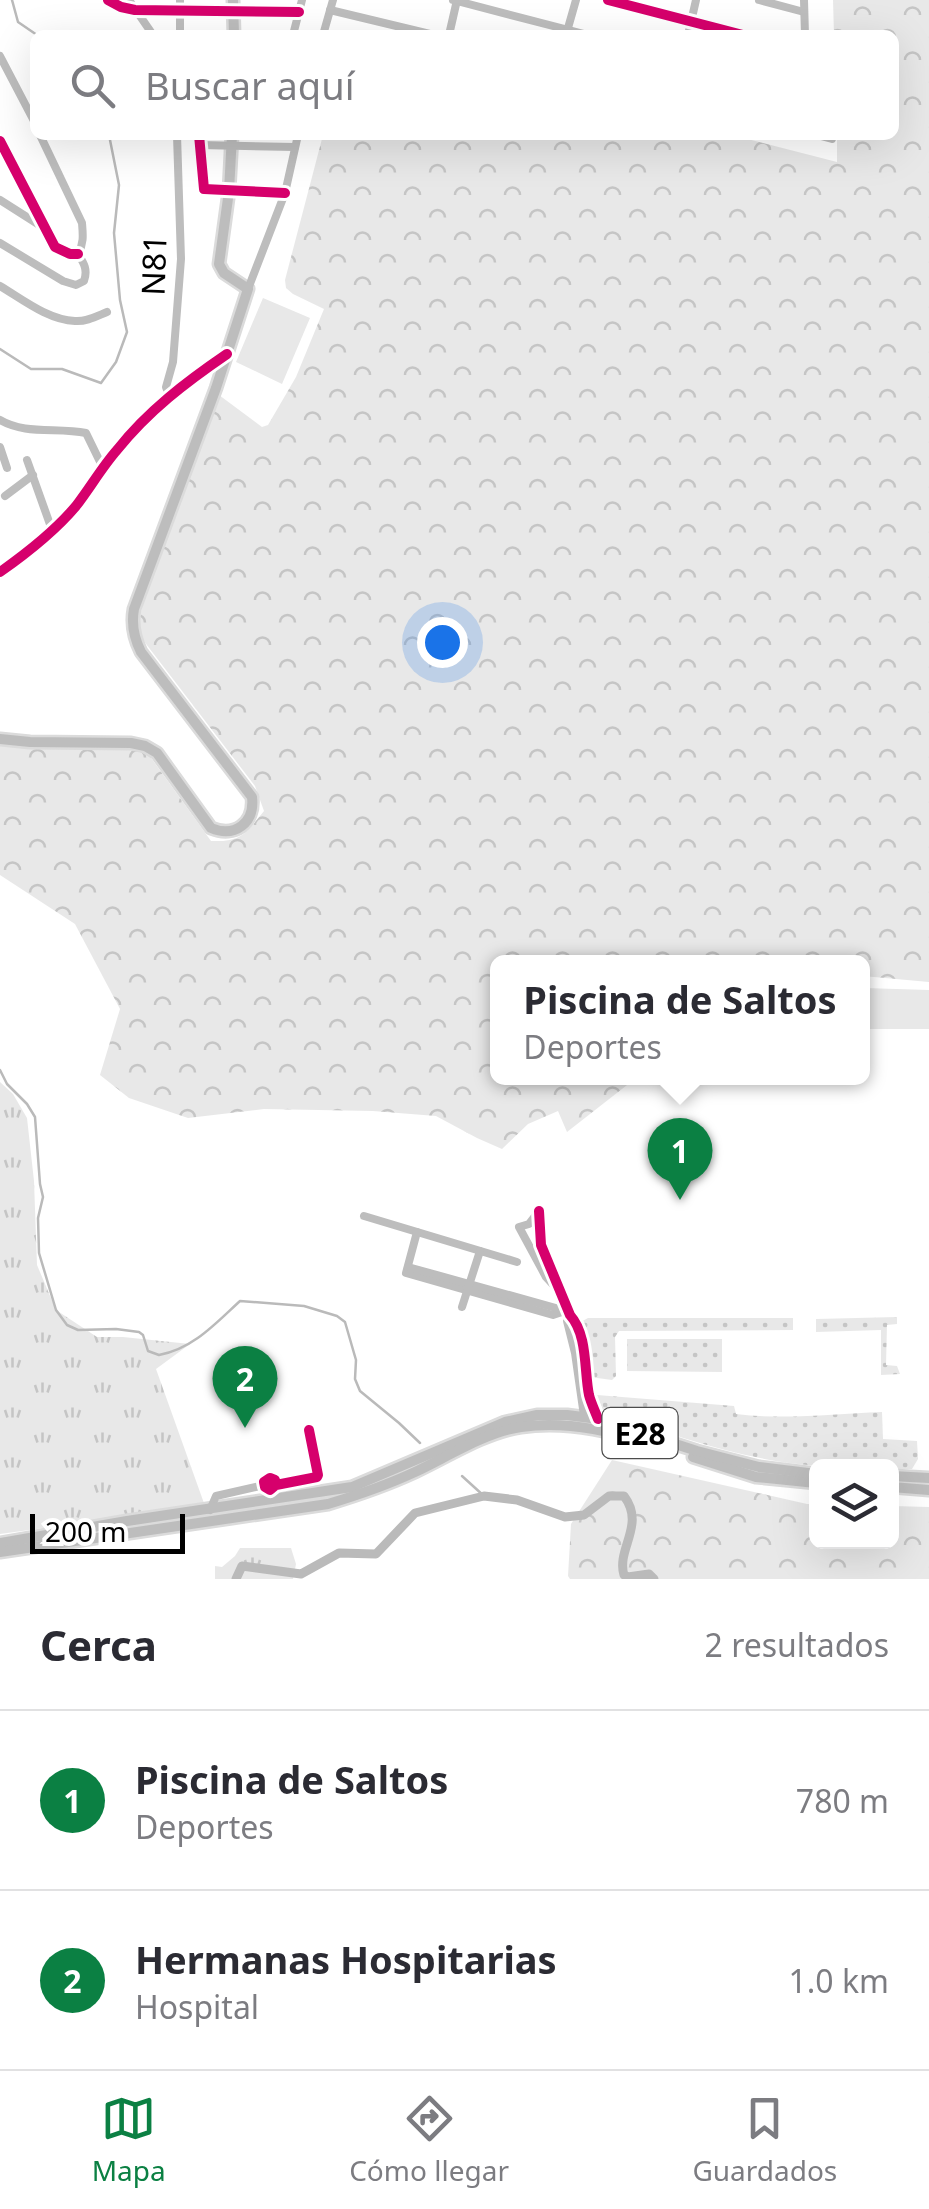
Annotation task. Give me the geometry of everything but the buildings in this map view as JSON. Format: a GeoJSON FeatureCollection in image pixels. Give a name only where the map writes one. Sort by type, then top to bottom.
{"type":"FeatureCollection","features":[{"type":"Feature","properties":{"kind":"main road"},"geometry":{"type":"LineString","coordinates":[[233,5],[234,30]]}},
{"type":"Feature","properties":{"kind":"main road"},"geometry":{"type":"LineString","coordinates":[[0,739],[145,746],[158,753],[211,828],[234,830],[250,818],[253,803],[249,792],[142,652],[133,625],[134,609],[248,289],[221,270],[219,264],[232,141]]}},
{"type":"Feature","properties":{"kind":"main road","name":"E28"},"geometry":{"type":"LineString","coordinates":[[0,1552],[328,1504],[368,1492],[525,1416],[584,1416],[759,1467],[809,1473]]}},
{"type":"Feature","properties":{"kind":"main road","name":"E28"},"geometry":{"type":"LineString","coordinates":[[467,1442],[522,1426],[564,1424],[618,1434],[756,1477],[809,1482]]}},
{"type":"Feature","properties":{"kind":"main road","name":"E28"},"geometry":{"type":"LineString","coordinates":[[0,1543],[352,1487],[428,1460]]}},
{"type":"Feature","properties":{"kind":"main road"},"geometry":{"type":"LineString","coordinates":[[907,1477],[925,1464]]}},
{"type":"Feature","properties":{"kind":"main road"},"geometry":{"type":"LineString","coordinates":[[899,1476],[929,1478]]}},
{"type":"Feature","properties":{"kind":"main road"},"geometry":{"type":"LineString","coordinates":[[899,1488],[929,1490]]}},
{"type":"Feature","properties":{"kind":"main road"},"geometry":{"type":"LineString","coordinates":[[209,1523],[210,1510]]}},
{"type":"Feature","properties":{"kind":"street"},"geometry":{"type":"LineString","coordinates":[[108,0],[121,7],[180,11],[233,5],[299,12]]}},
{"type":"Feature","properties":{"kind":"street"},"geometry":{"type":"LineString","coordinates":[[129,0],[138,7],[150,30]]}},
{"type":"Feature","properties":{"kind":"street"},"geometry":{"type":"LineString","coordinates":[[180,0],[180,30]]}},
{"type":"Feature","properties":{"kind":"street"},"geometry":{"type":"LineString","coordinates":[[294,30],[302,0]]}},
{"type":"Feature","properties":{"kind":"street"},"geometry":{"type":"LineString","coordinates":[[451,30],[456,0],[560,30]]}},
{"type":"Feature","properties":{"kind":"street"},"geometry":{"type":"LineString","coordinates":[[568,30],[576,0]]}},
{"type":"Feature","properties":{"kind":"street"},"geometry":{"type":"LineString","coordinates":[[608,0],[722,30]]}},
{"type":"Feature","properties":{"kind":"street"},"geometry":{"type":"LineString","coordinates":[[689,30],[696,0]]}},
{"type":"Feature","properties":{"kind":"street"},"geometry":{"type":"LineString","coordinates":[[759,0],[804,12]]}},
{"type":"Feature","properties":{"kind":"street"},"geometry":{"type":"LineString","coordinates":[[804,0],[805,30]]}},
{"type":"Feature","properties":{"kind":"street"},"geometry":{"type":"LineString","coordinates":[[324,30],[331,5],[417,30]]}},
{"type":"Feature","properties":{"kind":"street"},"geometry":{"type":"LineString","coordinates":[[0,56],[30,114]]}},
{"type":"Feature","properties":{"kind":"street"},"geometry":{"type":"LineString","coordinates":[[42,140],[82,223],[84,237],[78,254]]}},
{"type":"Feature","properties":{"kind":"street","name":"N81"},"geometry":{"type":"LineString","coordinates":[[169,395],[166,389],[182,259],[177,140]]}},
{"type":"Feature","properties":{"kind":"street"},"geometry":{"type":"LineString","coordinates":[[285,193],[204,189],[200,140],[295,147]]}},
{"type":"Feature","properties":{"kind":"street"},"geometry":{"type":"LineString","coordinates":[[248,289],[285,193],[297,140]]}},
{"type":"Feature","properties":{"kind":"street"},"geometry":{"type":"LineString","coordinates":[[0,141],[55,247],[78,254]]}},
{"type":"Feature","properties":{"kind":"street"},"geometry":{"type":"LineString","coordinates":[[0,200],[44,229]]}},
{"type":"Feature","properties":{"kind":"street"},"geometry":{"type":"LineString","coordinates":[[0,244],[76,285],[84,281],[86,274],[78,254]]}},
{"type":"Feature","properties":{"kind":"street"},"geometry":{"type":"LineString","coordinates":[[0,286],[48,314],[74,322],[107,312]]}},
{"type":"Feature","properties":{"kind":"street"},"geometry":{"type":"LineString","coordinates":[[0,572],[35,546],[72,510],[115,452],[169,395],[227,354]]}},
{"type":"Feature","properties":{"kind":"street"},"geometry":{"type":"LineString","coordinates":[[0,420],[29,429],[86,433],[104,470]]}},
{"type":"Feature","properties":{"kind":"street"},"geometry":{"type":"LineString","coordinates":[[0,446],[8,468]]}},
{"type":"Feature","properties":{"kind":"street"},"geometry":{"type":"LineString","coordinates":[[28,460],[52,530]]}},
{"type":"Feature","properties":{"kind":"street"},"geometry":{"type":"LineString","coordinates":[[5,496],[33,476]]}},
{"type":"Feature","properties":{"kind":"street"},"geometry":{"type":"LineString","coordinates":[[560,1292],[546,1277],[519,1227],[528,1224],[539,1211],[541,1244],[560,1292],[567,1312],[584,1416]]}},
{"type":"Feature","properties":{"kind":"street"},"geometry":{"type":"LineString","coordinates":[[364,1216],[517,1262]]}},
{"type":"Feature","properties":{"kind":"street"},"geometry":{"type":"LineString","coordinates":[[417,1232],[408,1267],[553,1315],[567,1312]]}},
{"type":"Feature","properties":{"kind":"street"},"geometry":{"type":"LineString","coordinates":[[462,1306],[480,1251]]}},
{"type":"Feature","properties":{"kind":"street"},"geometry":{"type":"LineString","coordinates":[[567,1312],[575,1320],[589,1396],[598,1419]]}},
{"type":"Feature","properties":{"kind":"street"},"geometry":{"type":"LineString","coordinates":[[210,1510],[216,1496],[264,1485],[270,1478],[276,1486],[318,1475],[309,1430]]}},
{"type":"Feature","properties":{"kind":"green space"},"geometry":{"type":"Polygon","coordinates":[[[833,0],[929,0],[929,982],[870,977],[870,955],[490,955],[490,1085],[627,1085],[567,1132],[558,1111],[528,1124],[502,1149],[436,1116],[264,1109],[188,1118],[129,1098],[100,1075],[120,1009],[75,924],[0,875],[0,746],[134,749],[149,755],[211,841],[242,835],[264,811],[255,786],[143,640],[139,625],[143,599],[219,395],[262,427],[268,425],[296,377],[324,309],[293,294],[286,288],[285,280],[322,140],[751,140],[837,162],[837,140],[899,140],[899,30],[834,30],[833,0]]]}},
{"type":"Feature","properties":{"kind":"green space"},"geometry":{"type":"Polygon","coordinates":[[[263,298],[310,318],[282,384],[236,362],[263,298]]]}},
{"type":"Feature","properties":{"kind":"green space"},"geometry":{"type":"Polygon","coordinates":[[[870,988],[929,990],[929,1029],[870,1029],[870,988]]]}},
{"type":"Feature","properties":{"kind":"green space"},"geometry":{"type":"Polygon","coordinates":[[[0,1082],[13,1094],[27,1118],[37,1265],[56,1310],[97,1337],[190,1344],[156,1369],[205,1506],[0,1534],[0,1082]]]}},
{"type":"Feature","properties":{"kind":"green space"},"geometry":{"type":"Polygon","coordinates":[[[897,1317],[897,1324],[887,1325],[886,1365],[897,1366],[900,1374],[881,1375],[881,1330],[816,1332],[816,1319],[897,1317]]]}},
{"type":"Feature","properties":{"kind":"green space"},"geometry":{"type":"Polygon","coordinates":[[[588,1318],[793,1318],[793,1330],[619,1331],[615,1337],[616,1376],[612,1380],[590,1377],[579,1323],[588,1318]]]}},
{"type":"Feature","properties":{"kind":"green space"},"geometry":{"type":"Polygon","coordinates":[[[627,1339],[722,1339],[722,1372],[627,1371],[627,1339]]]}},
{"type":"Feature","properties":{"kind":"green space"},"geometry":{"type":"Polygon","coordinates":[[[597,1395],[734,1406],[736,1414],[754,1416],[882,1412],[883,1439],[917,1441],[918,1459],[912,1469],[899,1469],[899,1459],[809,1459],[809,1465],[774,1461],[703,1444],[603,1411],[597,1395]]]}},
{"type":"Feature","properties":{"kind":"green space"},"geometry":{"type":"Polygon","coordinates":[[[612,1460],[809,1504],[809,1549],[899,1549],[899,1506],[929,1507],[929,1579],[570,1579],[571,1524],[612,1460]]]}},
{"type":"Feature","properties":{"kind":"green space"},"geometry":{"type":"Polygon","coordinates":[[[240,1548],[291,1548],[296,1564],[293,1579],[215,1579],[215,1566],[222,1567],[240,1548]]]}},
{"type":"Feature","properties":{"kind":"waterway"},"geometry":{"type":"LineString","coordinates":[[12,0],[18,22],[30,30]]}},
{"type":"Feature","properties":{"kind":"waterway"},"geometry":{"type":"LineString","coordinates":[[0,349],[31,369],[62,369],[101,383],[116,362],[127,332],[114,233],[119,185],[110,140]]}},
{"type":"Feature","properties":{"kind":"waterway"},"geometry":{"type":"LineString","coordinates":[[0,1070],[35,1117],[43,1197],[38,1218],[39,1253],[56,1310],[67,1325],[78,1330],[139,1332],[148,1351],[159,1355],[193,1341],[240,1301],[304,1306],[337,1316],[345,1322],[360,1391],[420,1443]]}},
{"type":"Feature","properties":{"kind":"waterway"},"geometry":{"type":"LineString","coordinates":[[462,1476],[484,1496]]}},
{"type":"Feature","properties":{"kind":"waterway"},"geometry":{"type":"LineString","coordinates":[[236,1579],[242,1566],[301,1574],[339,1553],[376,1554],[415,1513],[484,1496],[517,1500],[565,1517],[584,1515],[609,1496],[624,1496],[632,1517],[624,1575],[649,1574],[654,1579]]}},
{"type":"Feature","properties":{"kind":"cycle path"},"geometry":{"type":"LineString","coordinates":[[108,0],[135,10],[299,12]]}},
{"type":"Feature","properties":{"kind":"cycle path"},"geometry":{"type":"LineString","coordinates":[[608,0],[724,30]]}},
{"type":"Feature","properties":{"kind":"cycle path"},"geometry":{"type":"LineString","coordinates":[[199,140],[204,189],[285,193]]}},
{"type":"Feature","properties":{"kind":"cycle path"},"geometry":{"type":"LineString","coordinates":[[0,141],[55,247],[78,254]]}},
{"type":"Feature","properties":{"kind":"cycle path"},"geometry":{"type":"LineString","coordinates":[[0,572],[68,515],[129,436],[155,410],[227,354]]}},
{"type":"Feature","properties":{"kind":"cycle path"},"geometry":{"type":"LineString","coordinates":[[539,1211],[541,1245],[580,1333],[589,1395],[598,1419]]}},
{"type":"Feature","properties":{"kind":"cycle path"},"geometry":{"type":"LineString","coordinates":[[276,1485],[270,1478],[264,1482],[270,1490],[276,1485],[317,1477],[309,1430]]}},
{"type":"Feature","properties":{"kind":"place","name":"Piscina de Saltos"},"geometry":{"type":"Point","coordinates":[680,1200]}},
{"type":"Feature","properties":{"kind":"place","name":"Hermanas Hospitarias"},"geometry":{"type":"Point","coordinates":[245,1428]}}]}
